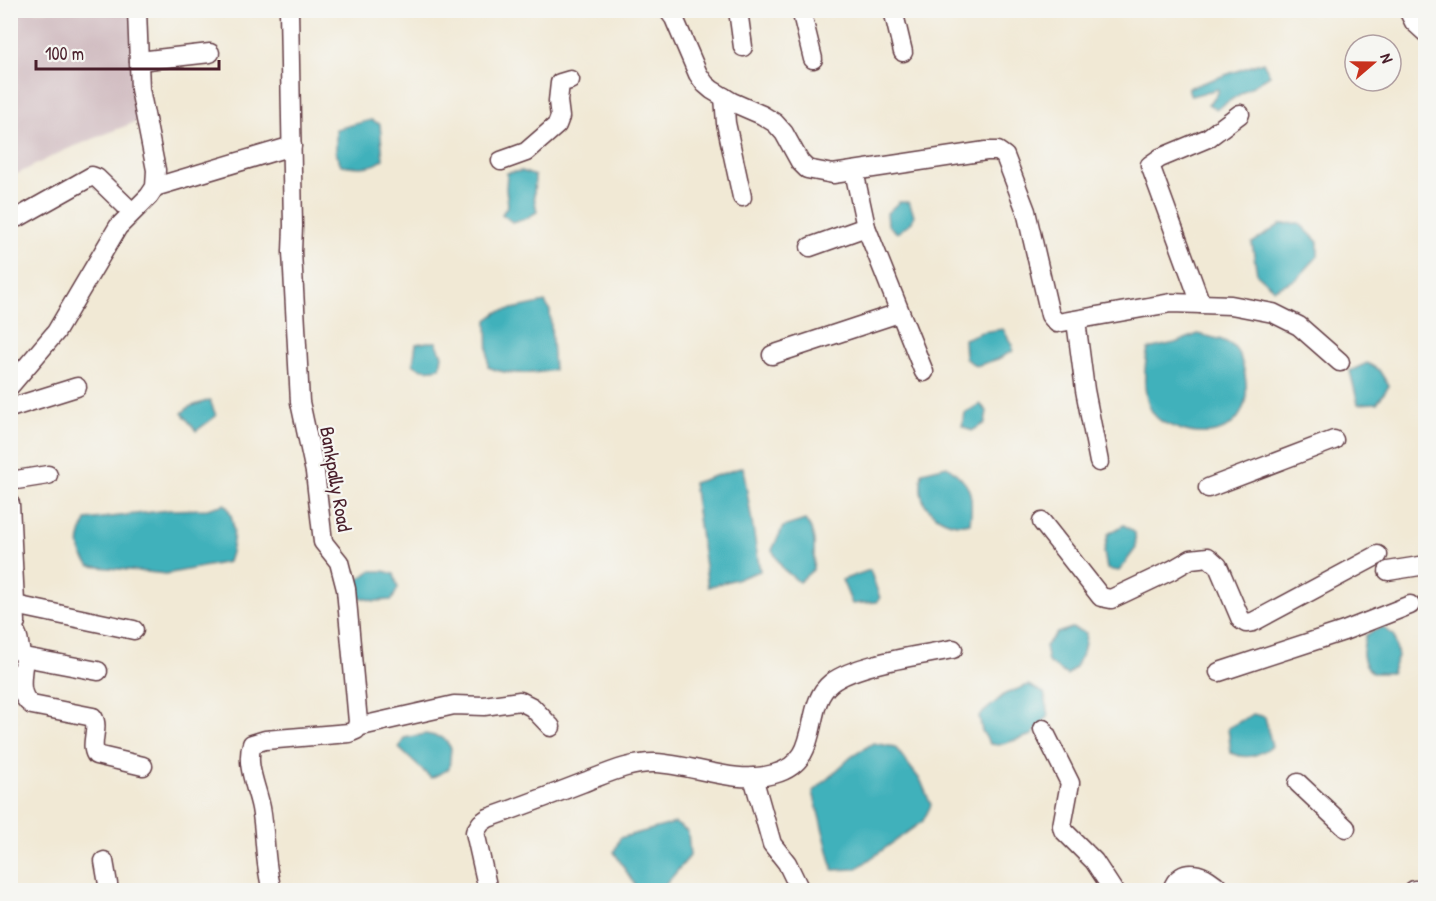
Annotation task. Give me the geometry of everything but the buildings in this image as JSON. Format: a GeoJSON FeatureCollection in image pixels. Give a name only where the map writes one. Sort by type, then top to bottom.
{"type":"FeatureCollection","features":[{"type":"Feature","properties":{"kind":"street"},"geometry":{"type":"LineString","coordinates":[[137,10],[140,89],[156,170],[155,187]]}},
{"type":"Feature","properties":{"kind":"street","name":"Bankpally Road"},"geometry":{"type":"LineString","coordinates":[[289,10],[292,252],[300,402],[315,472],[323,542],[339,562],[346,589],[357,727]]}},
{"type":"Feature","properties":{"kind":"street"},"geometry":{"type":"LineString","coordinates":[[668,10],[680,30],[698,74],[712,90],[775,123],[807,169],[833,174],[986,151],[998,151],[1005,156],[1026,211],[1050,315],[1057,323],[1171,303],[1231,305],[1272,313],[1299,326],[1340,362]]}},
{"type":"Feature","properties":{"kind":"street"},"geometry":{"type":"LineString","coordinates":[[738,10],[744,47]]}},
{"type":"Feature","properties":{"kind":"street"},"geometry":{"type":"LineString","coordinates":[[801,10],[813,59]]}},
{"type":"Feature","properties":{"kind":"street"},"geometry":{"type":"LineString","coordinates":[[893,10],[903,52]]}},
{"type":"Feature","properties":{"kind":"street"},"geometry":{"type":"LineString","coordinates":[[1408,10],[1414,22],[1425,33]]}},
{"type":"Feature","properties":{"kind":"street"},"geometry":{"type":"LineString","coordinates":[[139,61],[210,53]]}},
{"type":"Feature","properties":{"kind":"street"},"geometry":{"type":"LineString","coordinates":[[501,161],[524,154],[557,125],[560,117],[558,101],[560,83],[570,80]]}},
{"type":"Feature","properties":{"kind":"street"},"geometry":{"type":"LineString","coordinates":[[724,97],[726,123],[742,197]]}},
{"type":"Feature","properties":{"kind":"street"},"geometry":{"type":"LineString","coordinates":[[1201,304],[1150,165],[1160,158],[1208,138],[1240,114]]}},
{"type":"Feature","properties":{"kind":"street"},"geometry":{"type":"LineString","coordinates":[[10,386],[56,333],[118,227],[155,187],[292,146]]}},
{"type":"Feature","properties":{"kind":"street"},"geometry":{"type":"LineString","coordinates":[[854,171],[866,227],[924,372]]}},
{"type":"Feature","properties":{"kind":"street"},"geometry":{"type":"LineString","coordinates":[[19,217],[92,176],[97,178],[132,212]]}},
{"type":"Feature","properties":{"kind":"street"},"geometry":{"type":"LineString","coordinates":[[810,247],[866,227]]}},
{"type":"Feature","properties":{"kind":"street"},"geometry":{"type":"LineString","coordinates":[[772,355],[899,313]]}},
{"type":"Feature","properties":{"kind":"street"},"geometry":{"type":"LineString","coordinates":[[1076,321],[1085,390],[1099,462]]}},
{"type":"Feature","properties":{"kind":"street"},"geometry":{"type":"LineString","coordinates":[[10,408],[76,387]]}},
{"type":"Feature","properties":{"kind":"street"},"geometry":{"type":"LineString","coordinates":[[1208,488],[1334,440]]}},
{"type":"Feature","properties":{"kind":"street"},"geometry":{"type":"LineString","coordinates":[[10,481],[48,476]]}},
{"type":"Feature","properties":{"kind":"street"},"geometry":{"type":"LineString","coordinates":[[10,504],[16,622],[11,629],[19,636],[21,653],[24,657],[22,691],[27,701],[32,705],[93,717],[96,724],[93,748],[96,755],[143,766]]}},
{"type":"Feature","properties":{"kind":"street"},"geometry":{"type":"LineString","coordinates":[[1042,522],[1101,597],[1111,598],[1191,559],[1208,557],[1218,566],[1241,620],[1246,623],[1253,622],[1378,555]]}},
{"type":"Feature","properties":{"kind":"street"},"geometry":{"type":"LineString","coordinates":[[1389,571],[1425,566]]}},
{"type":"Feature","properties":{"kind":"street"},"geometry":{"type":"LineString","coordinates":[[15,605],[134,630]]}},
{"type":"Feature","properties":{"kind":"street"},"geometry":{"type":"LineString","coordinates":[[1219,672],[1344,631],[1410,605]]}},
{"type":"Feature","properties":{"kind":"street"},"geometry":{"type":"LineString","coordinates":[[489,891],[475,832],[488,818],[630,765],[657,763],[731,776],[753,777],[774,774],[792,766],[800,758],[822,693],[830,684],[843,675],[892,661],[953,649]]}},
{"type":"Feature","properties":{"kind":"street"},"geometry":{"type":"LineString","coordinates":[[24,657],[98,671]]}},
{"type":"Feature","properties":{"kind":"street"},"geometry":{"type":"LineString","coordinates":[[272,891],[267,871],[261,807],[250,765],[252,744],[265,740],[349,733],[357,727],[454,705],[484,706],[520,701],[532,707],[550,727]]}},
{"type":"Feature","properties":{"kind":"street"},"geometry":{"type":"LineString","coordinates":[[1043,729],[1070,783],[1063,830],[1095,861],[1113,891]]}},
{"type":"Feature","properties":{"kind":"street"},"geometry":{"type":"LineString","coordinates":[[753,777],[772,844],[787,863],[800,891]]}},
{"type":"Feature","properties":{"kind":"street"},"geometry":{"type":"LineString","coordinates":[[1298,783],[1346,828]]}},
{"type":"Feature","properties":{"kind":"street"},"geometry":{"type":"LineString","coordinates":[[104,861],[109,891]]}},
{"type":"Feature","properties":{"kind":"street"},"geometry":{"type":"LineString","coordinates":[[1172,891],[1174,883],[1179,878],[1193,874],[1208,879],[1221,891]]}},
{"type":"Feature","properties":{"kind":"street"},"geometry":{"type":"LineString","coordinates":[[1414,891],[1425,890]]}},
{"type":"Feature","properties":{"kind":"shaded area"},"geometry":{"type":"Polygon","coordinates":[[[11,11],[133,11],[143,119],[63,151],[11,177],[11,11]]]}},
{"type":"Feature","properties":{"kind":"water"},"geometry":{"type":"Polygon","coordinates":[[[1263,62],[1270,75],[1217,109],[1208,105],[1218,93],[1218,89],[1191,96],[1188,88],[1263,62]]]}},
{"type":"Feature","properties":{"kind":"water"},"geometry":{"type":"Polygon","coordinates":[[[371,120],[380,124],[383,159],[369,166],[341,165],[336,153],[336,129],[371,120]]]}},
{"type":"Feature","properties":{"kind":"water"},"geometry":{"type":"Polygon","coordinates":[[[522,171],[535,176],[534,196],[537,212],[527,218],[512,222],[502,214],[508,205],[507,173],[522,171]]]}},
{"type":"Feature","properties":{"kind":"water"},"geometry":{"type":"Polygon","coordinates":[[[899,202],[909,202],[914,215],[912,222],[897,233],[888,225],[887,213],[899,202]]]}},
{"type":"Feature","properties":{"kind":"water"},"geometry":{"type":"Polygon","coordinates":[[[1299,223],[1318,242],[1318,256],[1297,279],[1274,289],[1257,274],[1252,243],[1281,224],[1299,223]]]}},
{"type":"Feature","properties":{"kind":"water"},"geometry":{"type":"Polygon","coordinates":[[[545,302],[550,311],[554,370],[521,373],[504,372],[488,367],[487,320],[498,312],[545,302]]]}},
{"type":"Feature","properties":{"kind":"water"},"geometry":{"type":"Polygon","coordinates":[[[1003,329],[1013,351],[976,366],[965,358],[964,339],[982,332],[1003,329]]]}},
{"type":"Feature","properties":{"kind":"water"},"geometry":{"type":"Polygon","coordinates":[[[1198,334],[1230,344],[1239,355],[1245,375],[1244,406],[1238,418],[1229,426],[1218,431],[1204,433],[1190,432],[1160,420],[1150,408],[1145,386],[1148,349],[1175,343],[1198,334]]]}},
{"type":"Feature","properties":{"kind":"water"},"geometry":{"type":"Polygon","coordinates":[[[436,342],[442,355],[440,368],[419,368],[413,364],[416,344],[436,342]]]}},
{"type":"Feature","properties":{"kind":"water"},"geometry":{"type":"Polygon","coordinates":[[[1367,363],[1379,370],[1389,386],[1377,403],[1358,404],[1350,371],[1367,363]]]}},
{"type":"Feature","properties":{"kind":"water"},"geometry":{"type":"Polygon","coordinates":[[[210,400],[216,416],[196,431],[182,413],[189,407],[210,400]]]}},
{"type":"Feature","properties":{"kind":"water"},"geometry":{"type":"Polygon","coordinates":[[[980,404],[987,411],[985,423],[972,431],[962,426],[965,413],[980,404]]]}},
{"type":"Feature","properties":{"kind":"water"},"geometry":{"type":"Polygon","coordinates":[[[947,466],[961,478],[969,490],[970,523],[954,523],[939,518],[932,513],[923,499],[922,472],[947,466]]]}},
{"type":"Feature","properties":{"kind":"water"},"geometry":{"type":"Polygon","coordinates":[[[743,467],[760,571],[708,587],[693,483],[743,467]]]}},
{"type":"Feature","properties":{"kind":"water"},"geometry":{"type":"Polygon","coordinates":[[[225,504],[232,517],[234,532],[228,562],[166,574],[90,566],[80,549],[81,533],[86,520],[169,510],[207,509],[225,504]]]}},
{"type":"Feature","properties":{"kind":"water"},"geometry":{"type":"Polygon","coordinates":[[[805,520],[814,538],[813,570],[799,582],[783,569],[772,550],[783,527],[805,520]]]}},
{"type":"Feature","properties":{"kind":"water"},"geometry":{"type":"Polygon","coordinates":[[[1124,525],[1135,533],[1136,548],[1119,571],[1107,569],[1104,552],[1108,534],[1124,525]]]}},
{"type":"Feature","properties":{"kind":"water"},"geometry":{"type":"Polygon","coordinates":[[[870,570],[880,598],[876,602],[852,604],[842,580],[870,570]]]}},
{"type":"Feature","properties":{"kind":"water"},"geometry":{"type":"Polygon","coordinates":[[[370,571],[394,574],[398,588],[392,600],[374,601],[359,597],[358,580],[370,571]]]}},
{"type":"Feature","properties":{"kind":"water"},"geometry":{"type":"Polygon","coordinates":[[[1382,627],[1394,635],[1398,657],[1391,673],[1372,673],[1364,659],[1366,635],[1382,627]]]}},
{"type":"Feature","properties":{"kind":"water"},"geometry":{"type":"Polygon","coordinates":[[[1072,628],[1086,633],[1079,661],[1067,675],[1048,662],[1045,646],[1057,633],[1072,628]]]}},
{"type":"Feature","properties":{"kind":"water"},"geometry":{"type":"Polygon","coordinates":[[[1028,685],[1044,693],[1049,715],[1032,735],[999,745],[990,744],[982,731],[979,716],[1005,694],[1028,685]]]}},
{"type":"Feature","properties":{"kind":"water"},"geometry":{"type":"Polygon","coordinates":[[[1253,714],[1265,717],[1272,746],[1252,756],[1231,753],[1228,728],[1253,714]]]}},
{"type":"Feature","properties":{"kind":"water"},"geometry":{"type":"Polygon","coordinates":[[[426,734],[444,738],[451,748],[449,769],[431,778],[399,748],[404,738],[426,734]]]}},
{"type":"Feature","properties":{"kind":"water"},"geometry":{"type":"Polygon","coordinates":[[[873,743],[895,747],[921,781],[931,805],[923,821],[856,869],[833,870],[813,792],[851,757],[873,743]]]}},
{"type":"Feature","properties":{"kind":"water"},"geometry":{"type":"Polygon","coordinates":[[[675,823],[688,832],[690,856],[661,890],[638,890],[614,852],[620,838],[675,823]]]}}]}
